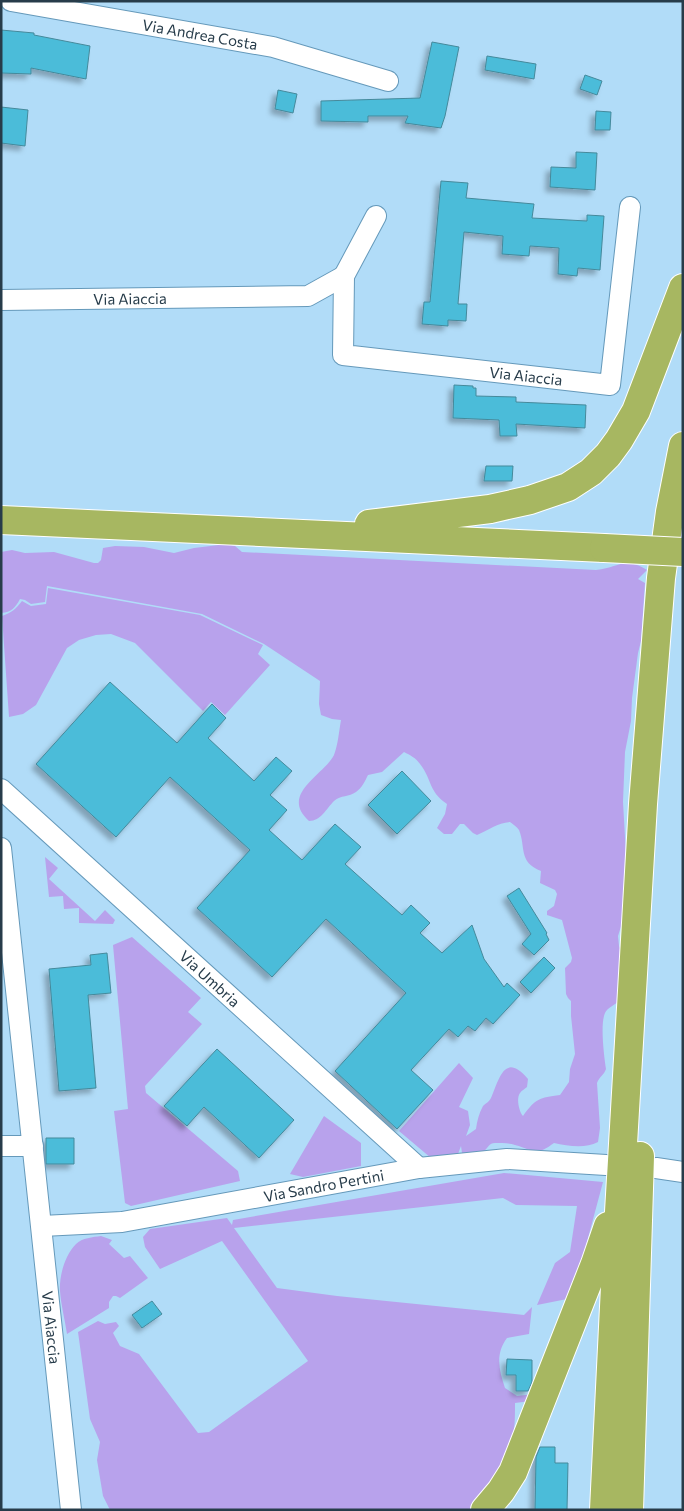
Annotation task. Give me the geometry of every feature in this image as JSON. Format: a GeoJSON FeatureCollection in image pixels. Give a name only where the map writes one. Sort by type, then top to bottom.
{"type":"FeatureCollection","features":[{"type":"Feature","properties":{"kind":"highway"},"geometry":{"type":"LineString","coordinates":[[286,533],[490,509],[550,494],[582,479],[608,455],[636,411],[683,288]]}},
{"type":"Feature","properties":{"kind":"highway"},"geometry":{"type":"LineString","coordinates":[[485,1510],[501,1491],[513,1472],[608,1229],[635,938],[660,578],[683,446]]}},
{"type":"Feature","properties":{"kind":"highway"},"geometry":{"type":"LineString","coordinates":[[1,520],[683,552]]}},
{"type":"Feature","properties":{"kind":"highway"},"geometry":{"type":"LineString","coordinates":[[653,669],[683,536]]}},
{"type":"Feature","properties":{"kind":"highway"},"geometry":{"type":"LineString","coordinates":[[629,1510],[639,1211],[641,1083],[635,938]]}},
{"type":"Feature","properties":{"kind":"highway"},"geometry":{"type":"LineString","coordinates":[[604,1510],[614,1160]]}},
{"type":"Feature","properties":{"kind":"street","name":"Via Andrea Costa"},"geometry":{"type":"LineString","coordinates":[[11,1],[273,47],[388,80]]}},
{"type":"Feature","properties":{"kind":"street","name":"Via Aiaccia"},"geometry":{"type":"LineString","coordinates":[[376,216],[344,276],[343,355],[610,385],[630,207]]}},
{"type":"Feature","properties":{"kind":"street","name":"Via Aiaccia"},"geometry":{"type":"LineString","coordinates":[[1,300],[308,296],[344,276]]}},
{"type":"Feature","properties":{"kind":"street","name":"Via Umbria"},"geometry":{"type":"LineString","coordinates":[[1,789],[419,1168]]}},
{"type":"Feature","properties":{"kind":"street","name":"Via Aiaccia"},"geometry":{"type":"LineString","coordinates":[[1,848],[71,1510]]}},
{"type":"Feature","properties":{"kind":"street"},"geometry":{"type":"LineString","coordinates":[[1,1146],[33,1146]]}},
{"type":"Feature","properties":{"kind":"street","name":"Via Sandro Pertini"},"geometry":{"type":"LineString","coordinates":[[42,1226],[122,1222],[419,1168],[507,1159],[614,1160]]}},
{"type":"Feature","properties":{"kind":"street"},"geometry":{"type":"LineString","coordinates":[[656,1168],[683,1172]]}},
{"type":"Feature","properties":{"kind":"shaded area"},"geometry":{"type":"Polygon","coordinates":[[[227,544],[235,546],[242,552],[596,570],[627,563],[647,570],[638,579],[645,583],[641,641],[632,698],[631,721],[625,752],[623,802],[628,890],[625,914],[618,936],[619,946],[623,954],[620,1000],[607,1010],[604,1018],[603,1040],[606,1069],[597,1083],[600,1128],[598,1142],[582,1146],[554,1143],[538,1151],[510,1144],[493,1143],[481,1153],[469,1157],[462,1153],[461,1146],[458,1154],[431,1158],[399,1131],[459,1063],[473,1078],[459,1107],[468,1111],[470,1125],[466,1136],[476,1129],[478,1117],[483,1106],[490,1099],[500,1077],[508,1068],[520,1071],[528,1079],[527,1087],[518,1098],[519,1108],[523,1116],[538,1100],[560,1095],[569,1082],[570,1069],[575,1054],[571,1001],[566,994],[565,968],[572,958],[562,920],[547,915],[547,911],[554,906],[557,894],[555,890],[540,883],[541,871],[526,859],[521,836],[516,827],[510,822],[505,823],[477,835],[464,824],[460,824],[452,834],[444,834],[437,828],[445,814],[447,804],[433,790],[424,769],[413,757],[404,752],[382,772],[368,775],[356,792],[337,799],[320,817],[309,821],[301,811],[299,802],[301,794],[306,785],[334,755],[341,720],[321,715],[319,704],[320,681],[264,644],[202,614],[47,586],[45,602],[31,604],[20,599],[13,609],[1,613],[1,552],[12,550],[25,553],[54,552],[98,563],[101,560],[103,548],[115,546],[144,547],[174,553],[194,548],[227,544]]]}},
{"type":"Feature","properties":{"kind":"shaded area"},"geometry":{"type":"Polygon","coordinates":[[[48,588],[200,615],[263,645],[258,654],[270,665],[225,715],[211,702],[203,711],[135,643],[111,634],[96,635],[79,640],[67,648],[36,705],[23,714],[9,717],[2,616],[8,614],[22,601],[31,606],[46,604],[48,588]]]}},
{"type":"Feature","properties":{"kind":"shaded area"},"geometry":{"type":"Polygon","coordinates":[[[45,857],[58,868],[49,879],[95,921],[105,910],[115,920],[113,924],[79,923],[79,908],[64,909],[63,896],[49,897],[45,857]]]}},
{"type":"Feature","properties":{"kind":"shaded area"},"geometry":{"type":"Polygon","coordinates":[[[132,937],[201,998],[188,1012],[202,1024],[145,1086],[146,1093],[238,1171],[240,1181],[131,1206],[125,1203],[114,1111],[128,1109],[113,945],[132,937]]]}},
{"type":"Feature","properties":{"kind":"shaded area"},"geometry":{"type":"Polygon","coordinates":[[[324,1116],[361,1143],[361,1166],[303,1177],[290,1174],[324,1116]]]}},
{"type":"Feature","properties":{"kind":"shaded area"},"geometry":{"type":"Polygon","coordinates":[[[504,1173],[603,1182],[572,1298],[537,1305],[555,1263],[570,1252],[577,1206],[516,1205],[503,1198],[234,1228],[277,1288],[524,1315],[532,1307],[529,1334],[507,1338],[501,1350],[499,1362],[505,1388],[517,1396],[534,1394],[531,1401],[515,1403],[514,1430],[508,1453],[498,1473],[469,1510],[110,1510],[103,1496],[97,1460],[100,1442],[90,1419],[78,1332],[98,1321],[105,1324],[116,1322],[119,1326],[113,1333],[120,1346],[139,1354],[198,1433],[209,1432],[308,1361],[222,1241],[160,1269],[145,1247],[143,1237],[150,1229],[227,1218],[232,1225],[233,1220],[504,1173]]]}},
{"type":"Feature","properties":{"kind":"shaded area"},"geometry":{"type":"Polygon","coordinates":[[[101,1236],[112,1240],[109,1244],[124,1258],[130,1256],[148,1278],[120,1298],[113,1296],[109,1302],[109,1308],[67,1334],[60,1291],[64,1266],[69,1254],[78,1242],[101,1236]]]}},
{"type":"Feature","properties":{"kind":"building"},"geometry":{"type":"Polygon","coordinates":[[[1,30],[34,33],[34,35],[90,46],[86,79],[31,68],[31,74],[1,73],[1,30]]]}},
{"type":"Feature","properties":{"kind":"building"},"geometry":{"type":"Polygon","coordinates":[[[432,42],[459,47],[441,128],[405,123],[408,116],[368,116],[368,122],[321,121],[321,101],[420,98],[432,42]]]}},
{"type":"Feature","properties":{"kind":"building"},"geometry":{"type":"Polygon","coordinates":[[[487,56],[536,64],[534,79],[485,70],[487,56]]]}},
{"type":"Feature","properties":{"kind":"building"},"geometry":{"type":"Polygon","coordinates":[[[585,75],[602,81],[597,95],[580,89],[585,75]]]}},
{"type":"Feature","properties":{"kind":"building"},"geometry":{"type":"Polygon","coordinates":[[[278,90],[297,94],[293,113],[275,109],[278,90]]]}},
{"type":"Feature","properties":{"kind":"building"},"geometry":{"type":"Polygon","coordinates":[[[1,107],[28,110],[25,146],[1,143],[1,107]]]}},
{"type":"Feature","properties":{"kind":"building"},"geometry":{"type":"Polygon","coordinates":[[[596,111],[611,112],[610,130],[595,130],[596,111]]]}},
{"type":"Feature","properties":{"kind":"building"},"geometry":{"type":"Polygon","coordinates":[[[576,152],[597,153],[595,190],[550,187],[551,167],[576,168],[576,152]]]}},
{"type":"Feature","properties":{"kind":"building"},"geometry":{"type":"Polygon","coordinates":[[[441,181],[468,183],[466,198],[534,204],[532,218],[587,221],[587,215],[604,216],[600,270],[578,268],[577,276],[558,274],[559,248],[530,246],[529,256],[502,254],[503,236],[464,232],[458,304],[467,304],[466,321],[448,320],[448,326],[422,324],[424,302],[430,302],[441,181]]]}},
{"type":"Feature","properties":{"kind":"building"},"geometry":{"type":"Polygon","coordinates":[[[454,385],[473,386],[473,388],[476,388],[476,396],[516,397],[516,402],[586,405],[585,428],[516,424],[517,436],[500,436],[499,420],[453,418],[454,385]]]}},
{"type":"Feature","properties":{"kind":"building"},"geometry":{"type":"Polygon","coordinates":[[[486,466],[513,466],[512,481],[484,481],[486,466]]]}},
{"type":"Feature","properties":{"kind":"building"},"geometry":{"type":"Polygon","coordinates":[[[110,682],[177,743],[212,704],[226,718],[208,738],[254,781],[276,757],[292,771],[270,795],[287,810],[269,830],[302,860],[335,824],[361,847],[345,864],[402,915],[411,905],[430,923],[420,933],[442,953],[472,925],[484,959],[504,987],[507,983],[520,995],[493,1024],[486,1018],[475,1031],[468,1026],[458,1037],[449,1029],[411,1070],[433,1090],[397,1129],[335,1071],[406,993],[326,919],[272,977],[197,908],[250,850],[170,777],[116,837],[36,764],[110,682]]]}},
{"type":"Feature","properties":{"kind":"building"},"geometry":{"type":"Polygon","coordinates":[[[402,771],[431,801],[397,834],[368,805],[402,771]]]}},
{"type":"Feature","properties":{"kind":"building"},"geometry":{"type":"Polygon","coordinates":[[[519,888],[547,933],[549,940],[534,955],[522,944],[531,934],[507,896],[519,888]]]}},
{"type":"Feature","properties":{"kind":"building"},"geometry":{"type":"Polygon","coordinates":[[[107,953],[111,993],[88,995],[96,1088],[59,1091],[49,969],[91,965],[90,955],[107,953]]]}},
{"type":"Feature","properties":{"kind":"building"},"geometry":{"type":"Polygon","coordinates":[[[544,957],[555,968],[531,993],[520,982],[544,957]]]}},
{"type":"Feature","properties":{"kind":"building"},"geometry":{"type":"Polygon","coordinates":[[[217,1049],[294,1120],[259,1158],[204,1107],[187,1126],[164,1106],[217,1049]]]}},
{"type":"Feature","properties":{"kind":"building"},"geometry":{"type":"Polygon","coordinates":[[[46,1138],[74,1138],[74,1164],[46,1164],[46,1138]]]}},
{"type":"Feature","properties":{"kind":"building"},"geometry":{"type":"Polygon","coordinates":[[[152,1301],[162,1314],[142,1328],[132,1315],[152,1301]]]}},
{"type":"Feature","properties":{"kind":"building"},"geometry":{"type":"Polygon","coordinates":[[[507,1359],[532,1360],[532,1382],[528,1391],[516,1391],[516,1375],[506,1375],[507,1359]]]}},
{"type":"Feature","properties":{"kind":"building"},"geometry":{"type":"Polygon","coordinates":[[[540,1447],[555,1447],[555,1463],[568,1463],[567,1510],[535,1510],[536,1457],[540,1447]]]}}]}
